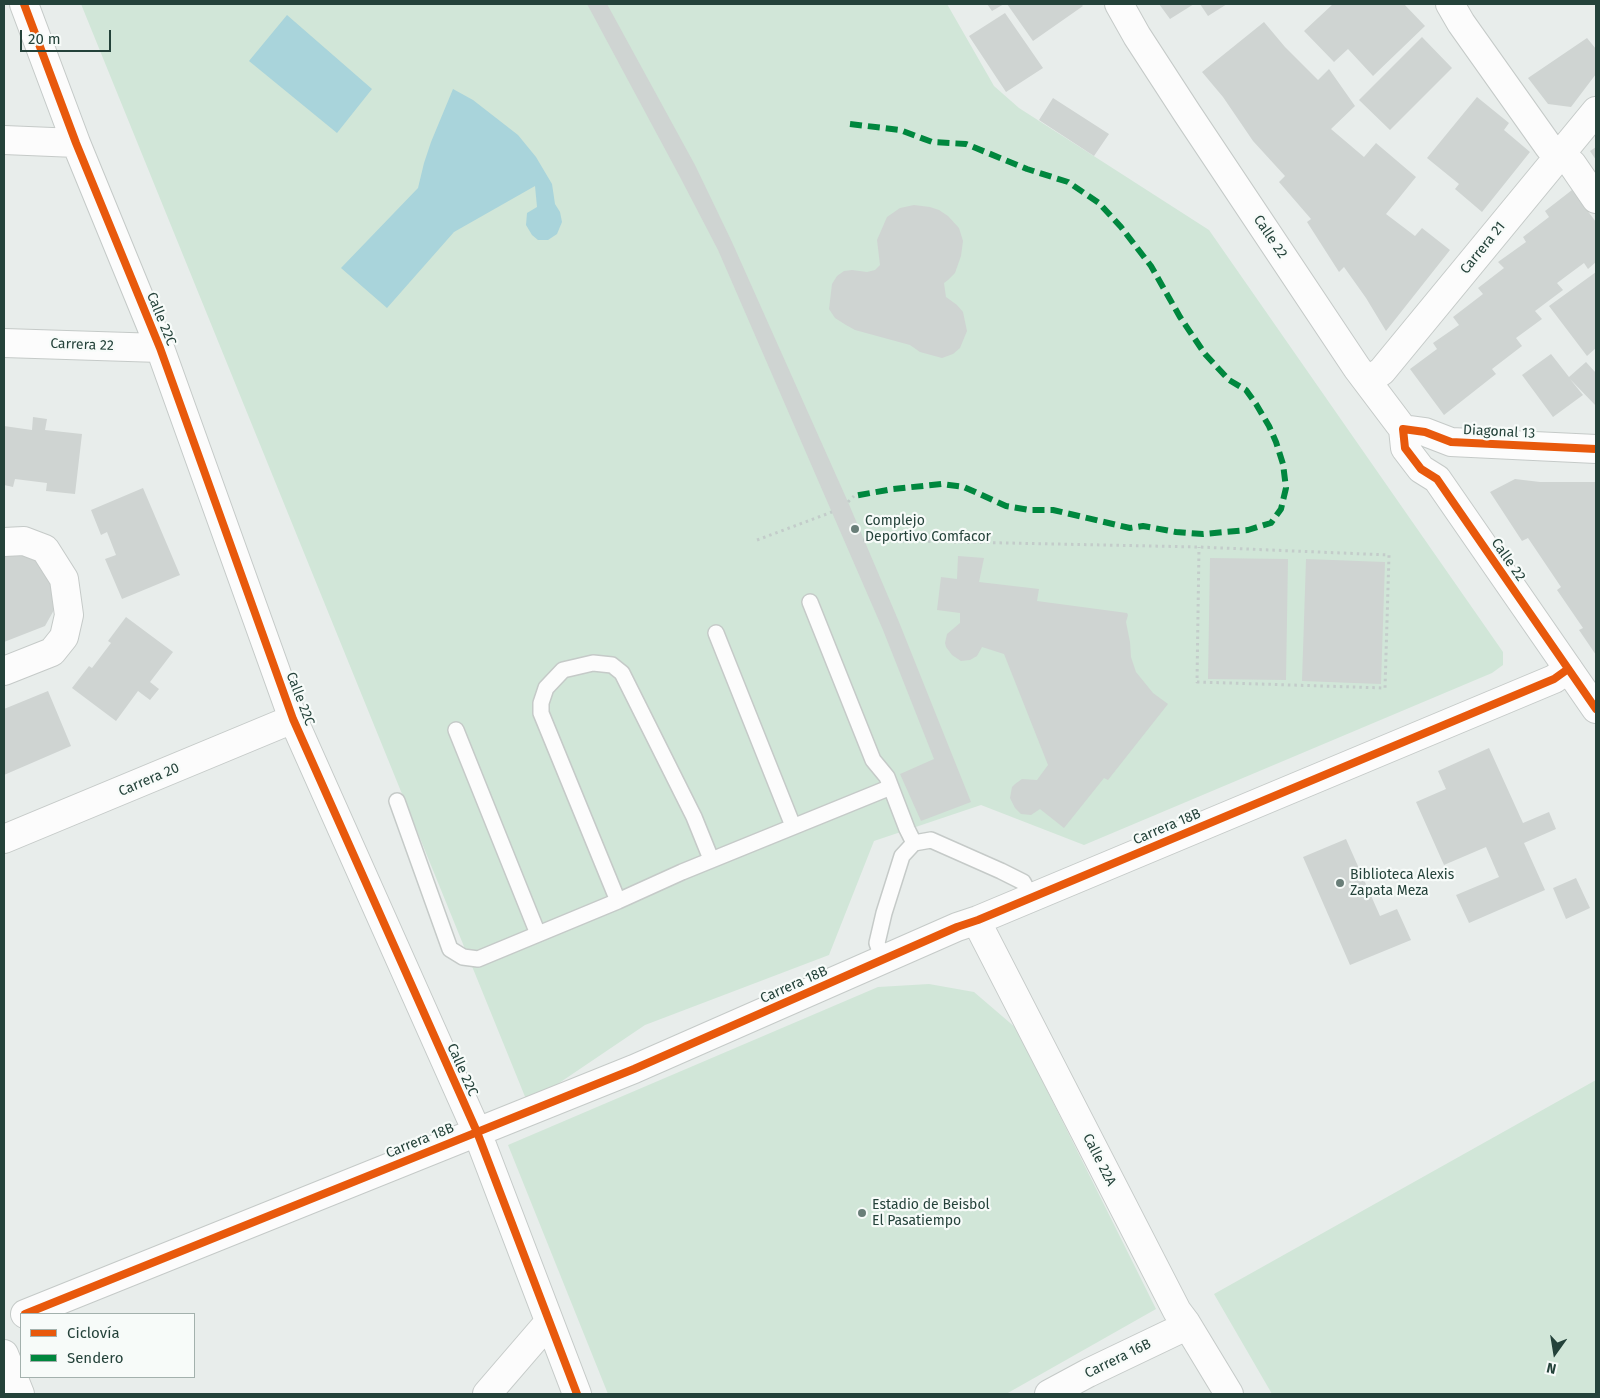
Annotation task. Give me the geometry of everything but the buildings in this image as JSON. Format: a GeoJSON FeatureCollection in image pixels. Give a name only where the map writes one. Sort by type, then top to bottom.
{"type":"FeatureCollection","features":[{"type":"Feature","properties":{"kind":"street","name":"Calle 22C"},"geometry":{"type":"LineString","coordinates":[[24,4],[76,143],[160,348],[293,720],[477,1132],[576,1394]]}},
{"type":"Feature","properties":{"kind":"street","name":"Calle 22"},"geometry":{"type":"LineString","coordinates":[[1119,4],[1137,36],[1187,113],[1368,381],[1403,429],[1405,448],[1421,470],[1437,479],[1596,709]]}},
{"type":"Feature","properties":{"kind":"street"},"geometry":{"type":"LineString","coordinates":[[1450,4],[1461,23],[1549,147],[1572,164],[1596,199]]}},
{"type":"Feature","properties":{"kind":"street","name":"Carrera 21"},"geometry":{"type":"LineString","coordinates":[[1368,381],[1382,371],[1596,111]]}},
{"type":"Feature","properties":{"kind":"street"},"geometry":{"type":"LineString","coordinates":[[4,140],[76,143]]}},
{"type":"Feature","properties":{"kind":"street","name":"Carrera 22"},"geometry":{"type":"LineString","coordinates":[[4,343],[160,348]]}},
{"type":"Feature","properties":{"kind":"street","name":"Diagonal 13"},"geometry":{"type":"LineString","coordinates":[[1403,429],[1425,432],[1451,442],[1596,449]]}},
{"type":"Feature","properties":{"kind":"street"},"geometry":{"type":"LineString","coordinates":[[1437,479],[1451,442]]}},
{"type":"Feature","properties":{"kind":"street"},"geometry":{"type":"LineString","coordinates":[[4,542],[24,541],[45,549],[64,579],[70,615],[64,637],[52,652],[4,671]]}},
{"type":"Feature","properties":{"kind":"street","name":"Carrera 18B"},"geometry":{"type":"LineString","coordinates":[[28,1313],[634,1069],[957,928],[1554,679],[1568,668]]}},
{"type":"Feature","properties":{"kind":"street","name":"Carrera 20"},"geometry":{"type":"LineString","coordinates":[[4,840],[293,720]]}},
{"type":"Feature","properties":{"kind":"street","name":"Calle 22A"},"geometry":{"type":"LineString","coordinates":[[978,920],[981,930],[1176,1311],[1186,1323],[1229,1394]]}},
{"type":"Feature","properties":{"kind":"street","name":"Carrera 18B"},"geometry":{"type":"LineString","coordinates":[[4,1323],[20,1316]]}},
{"type":"Feature","properties":{"kind":"street"},"geometry":{"type":"LineString","coordinates":[[487,1394],[549,1322]]}},
{"type":"Feature","properties":{"kind":"street","name":"Carrera 16B"},"geometry":{"type":"LineString","coordinates":[[1049,1394],[1178,1330],[1186,1323]]}},
{"type":"Feature","properties":{"kind":"street"},"geometry":{"type":"LineString","coordinates":[[4,1354],[20,1394]]}},
{"type":"Feature","properties":{"kind":"lane"},"geometry":{"type":"LineString","coordinates":[[810,602],[873,760],[887,776],[914,843]]}},
{"type":"Feature","properties":{"kind":"lane"},"geometry":{"type":"LineString","coordinates":[[716,633],[793,826]]}},
{"type":"Feature","properties":{"kind":"lane"},"geometry":{"type":"LineString","coordinates":[[618,901],[541,713],[541,703],[546,688],[563,670],[593,663],[612,665],[622,673],[694,817],[711,859]]}},
{"type":"Feature","properties":{"kind":"lane"},"geometry":{"type":"LineString","coordinates":[[456,730],[538,934]]}},
{"type":"Feature","properties":{"kind":"lane"},"geometry":{"type":"LineString","coordinates":[[397,801],[450,949],[463,957],[478,959],[618,901],[711,859],[891,787]]}},
{"type":"Feature","properties":{"kind":"lane"},"geometry":{"type":"LineString","coordinates":[[883,960],[876,943],[884,912],[902,856],[914,843],[931,840],[1023,882],[1031,898]]}},
{"type":"Feature","properties":{"kind":"path"},"geometry":{"type":"LineString","coordinates":[[848,502],[854,496]]}},
{"type":"Feature","properties":{"kind":"path"},"geometry":{"type":"LineString","coordinates":[[757,540],[832,512]]}},
{"type":"Feature","properties":{"kind":"path"},"geometry":{"type":"LineString","coordinates":[[863,540],[1199,547],[1389,555],[1385,688],[1197,682],[1199,547]]}},
{"type":"Feature","properties":{"kind":"green space","name":"Complejo Deportivo Comfacor"},"geometry":{"type":"Polygon","coordinates":[[[81,4],[947,4],[994,86],[1019,108],[1209,230],[1503,652],[1503,665],[1492,673],[1084,845],[981,805],[874,841],[829,955],[645,1025],[528,1104],[81,4]]]}},
{"type":"Feature","properties":{"kind":"green space","name":"Estadio de Beisbol El Pasatiempo"},"geometry":{"type":"Polygon","coordinates":[[[929,984],[974,992],[1016,1028],[1156,1309],[1006,1394],[608,1394],[508,1145],[878,987],[929,984]]]}},
{"type":"Feature","properties":{"kind":"green space"},"geometry":{"type":"Polygon","coordinates":[[[1596,1080],[1596,1394],[1272,1394],[1214,1294],[1596,1080]]]}},
{"type":"Feature","properties":{"kind":"water"},"geometry":{"type":"Polygon","coordinates":[[[287,15],[372,89],[337,133],[249,61],[287,15]]]}},
{"type":"Feature","properties":{"kind":"water"},"geometry":{"type":"Polygon","coordinates":[[[453,89],[473,100],[518,135],[536,157],[552,184],[555,204],[560,212],[562,222],[557,234],[548,240],[538,240],[532,235],[526,225],[527,213],[537,207],[535,186],[454,232],[387,308],[341,268],[418,188],[431,142],[453,89]]]}},
{"type":"Feature","properties":{"kind":"marked path"},"geometry":{"type":"LineString","coordinates":[[850,124],[900,130],[932,142],[966,144],[1027,169],[1068,182],[1099,203],[1121,227],[1151,266],[1180,317],[1205,354],[1229,380],[1246,390],[1256,404],[1276,442],[1283,464],[1286,488],[1281,509],[1271,523],[1248,530],[1203,534],[1176,532],[1143,526],[1130,528],[1053,510],[1029,510],[1006,506],[964,487],[942,484],[893,489],[854,496]]}},
{"type":"Feature","properties":{"kind":"cycle path"},"geometry":{"type":"LineString","coordinates":[[24,4],[76,143],[160,348],[293,719],[477,1132],[577,1394]]}},
{"type":"Feature","properties":{"kind":"cycle path"},"geometry":{"type":"LineString","coordinates":[[1596,449],[1451,442],[1425,432],[1403,429],[1405,448],[1421,469],[1437,479],[1596,709]]}},
{"type":"Feature","properties":{"kind":"cycle path"},"geometry":{"type":"LineString","coordinates":[[27,1313],[634,1069],[957,927],[978,920],[1554,679],[1568,669]]}},
{"type":"Feature","properties":{"kind":"place","name":"Complejo Deportivo Comfacor"},"geometry":{"type":"Point","coordinates":[855,529]}},
{"type":"Feature","properties":{"kind":"place","name":"Biblioteca Alexis Zapata Meza"},"geometry":{"type":"Point","coordinates":[1340,883]}},
{"type":"Feature","properties":{"kind":"place","name":"Estadio de Beisbol El Pasatiempo"},"geometry":{"type":"Point","coordinates":[862,1213]}}]}
